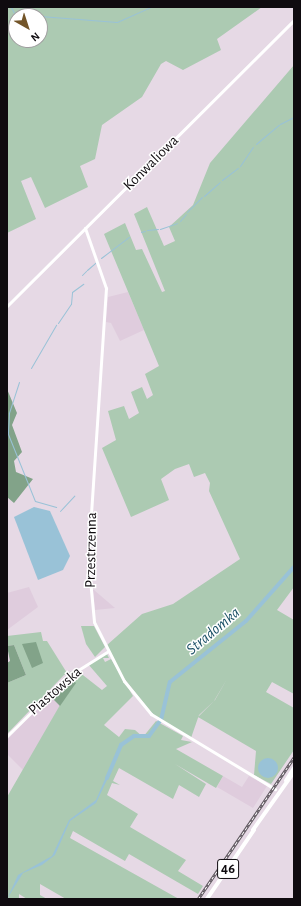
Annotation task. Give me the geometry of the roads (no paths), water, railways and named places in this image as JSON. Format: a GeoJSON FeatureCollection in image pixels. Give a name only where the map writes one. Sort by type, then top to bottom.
{"type":"FeatureCollection","features":[{"type":"Feature","properties":{"kind":"main road","name":"46"},"geometry":{"type":"LineString","coordinates":[[258,824],[294,768]]}},
{"type":"Feature","properties":{"kind":"main road","name":"46"},"geometry":{"type":"LineString","coordinates":[[207,899],[294,772]]}},
{"type":"Feature","properties":{"kind":"street","name":"Konwaliowa"},"geometry":{"type":"LineString","coordinates":[[7,306],[294,20]]}},
{"type":"Feature","properties":{"kind":"street","name":"Przestrzenna"},"geometry":{"type":"LineString","coordinates":[[85,228],[106,288],[88,558],[94,622],[107,652],[131,692],[156,719],[275,789]]}},
{"type":"Feature","properties":{"kind":"street","name":"Piastowska"},"geometry":{"type":"LineString","coordinates":[[7,736],[67,677],[107,652]]}},
{"type":"Feature","properties":{"kind":"street"},"geometry":{"type":"LineString","coordinates":[[275,796],[275,789],[282,786]]}},
{"type":"Feature","properties":{"kind":"water"},"geometry":{"type":"Polygon","coordinates":[[[34,507],[50,511],[70,556],[63,570],[38,580],[14,517],[34,507]]]}},
{"type":"Feature","properties":{"kind":"water"},"geometry":{"type":"Polygon","coordinates":[[[268,758],[275,761],[278,768],[275,775],[268,778],[261,775],[258,768],[261,761],[268,758]]]}},
{"type":"Feature","properties":{"kind":"water"},"geometry":{"type":"Polygon","coordinates":[[[108,772],[107,780],[96,803],[70,821],[55,855],[42,865],[23,873],[7,899],[18,875],[52,856],[69,820],[96,800],[108,772]]]}},
{"type":"Feature","properties":{"kind":"waterway"},"geometry":{"type":"LineString","coordinates":[[48,17],[117,22],[150,7]]}},
{"type":"Feature","properties":{"kind":"waterway"},"geometry":{"type":"LineString","coordinates":[[280,124],[294,117]]}},
{"type":"Feature","properties":{"kind":"waterway"},"geometry":{"type":"LineString","coordinates":[[256,144],[279,125]]}},
{"type":"Feature","properties":{"kind":"waterway"},"geometry":{"type":"LineString","coordinates":[[240,166],[253,147]]}},
{"type":"Feature","properties":{"kind":"waterway"},"geometry":{"type":"LineString","coordinates":[[222,180],[238,168]]}},
{"type":"Feature","properties":{"kind":"waterway"},"geometry":{"type":"LineString","coordinates":[[204,196],[220,182]]}},
{"type":"Feature","properties":{"kind":"waterway"},"geometry":{"type":"LineString","coordinates":[[187,212],[202,197]]}},
{"type":"Feature","properties":{"kind":"waterway"},"geometry":{"type":"LineString","coordinates":[[180,221],[186,214]]}},
{"type":"Feature","properties":{"kind":"waterway"},"geometry":{"type":"LineString","coordinates":[[160,229],[177,223]]}},
{"type":"Feature","properties":{"kind":"waterway"},"geometry":{"type":"LineString","coordinates":[[147,230],[158,229]]}},
{"type":"Feature","properties":{"kind":"waterway"},"geometry":{"type":"LineString","coordinates":[[141,232],[145,231]]}},
{"type":"Feature","properties":{"kind":"waterway"},"geometry":{"type":"LineString","coordinates":[[101,258],[129,237]]}},
{"type":"Feature","properties":{"kind":"waterway"},"geometry":{"type":"LineString","coordinates":[[87,270],[95,263]]}},
{"type":"Feature","properties":{"kind":"waterway"},"geometry":{"type":"LineString","coordinates":[[82,275],[86,271]]}},
{"type":"Feature","properties":{"kind":"waterway"},"geometry":{"type":"LineString","coordinates":[[58,323],[71,304],[72,292],[83,284]]}},
{"type":"Feature","properties":{"kind":"waterway"},"geometry":{"type":"LineString","coordinates":[[31,368],[56,325]]}},
{"type":"Feature","properties":{"kind":"waterway"},"geometry":{"type":"LineString","coordinates":[[19,382],[9,413],[8,434],[35,501],[56,507]]}},
{"type":"Feature","properties":{"kind":"waterway"},"geometry":{"type":"LineString","coordinates":[[60,511],[74,496]]}},
{"type":"Feature","properties":{"kind":"waterway","name":"Stradomka"},"geometry":{"type":"LineString","coordinates":[[161,720],[170,682],[246,621],[294,567]]}},
{"type":"Feature","properties":{"kind":"waterway","name":"Stradomka"},"geometry":{"type":"LineString","coordinates":[[107,778],[121,745],[134,736],[149,736],[160,721]]}},
{"type":"Feature","properties":{"kind":"railway"},"geometry":{"type":"LineString","coordinates":[[198,899],[294,757]]}}]}
